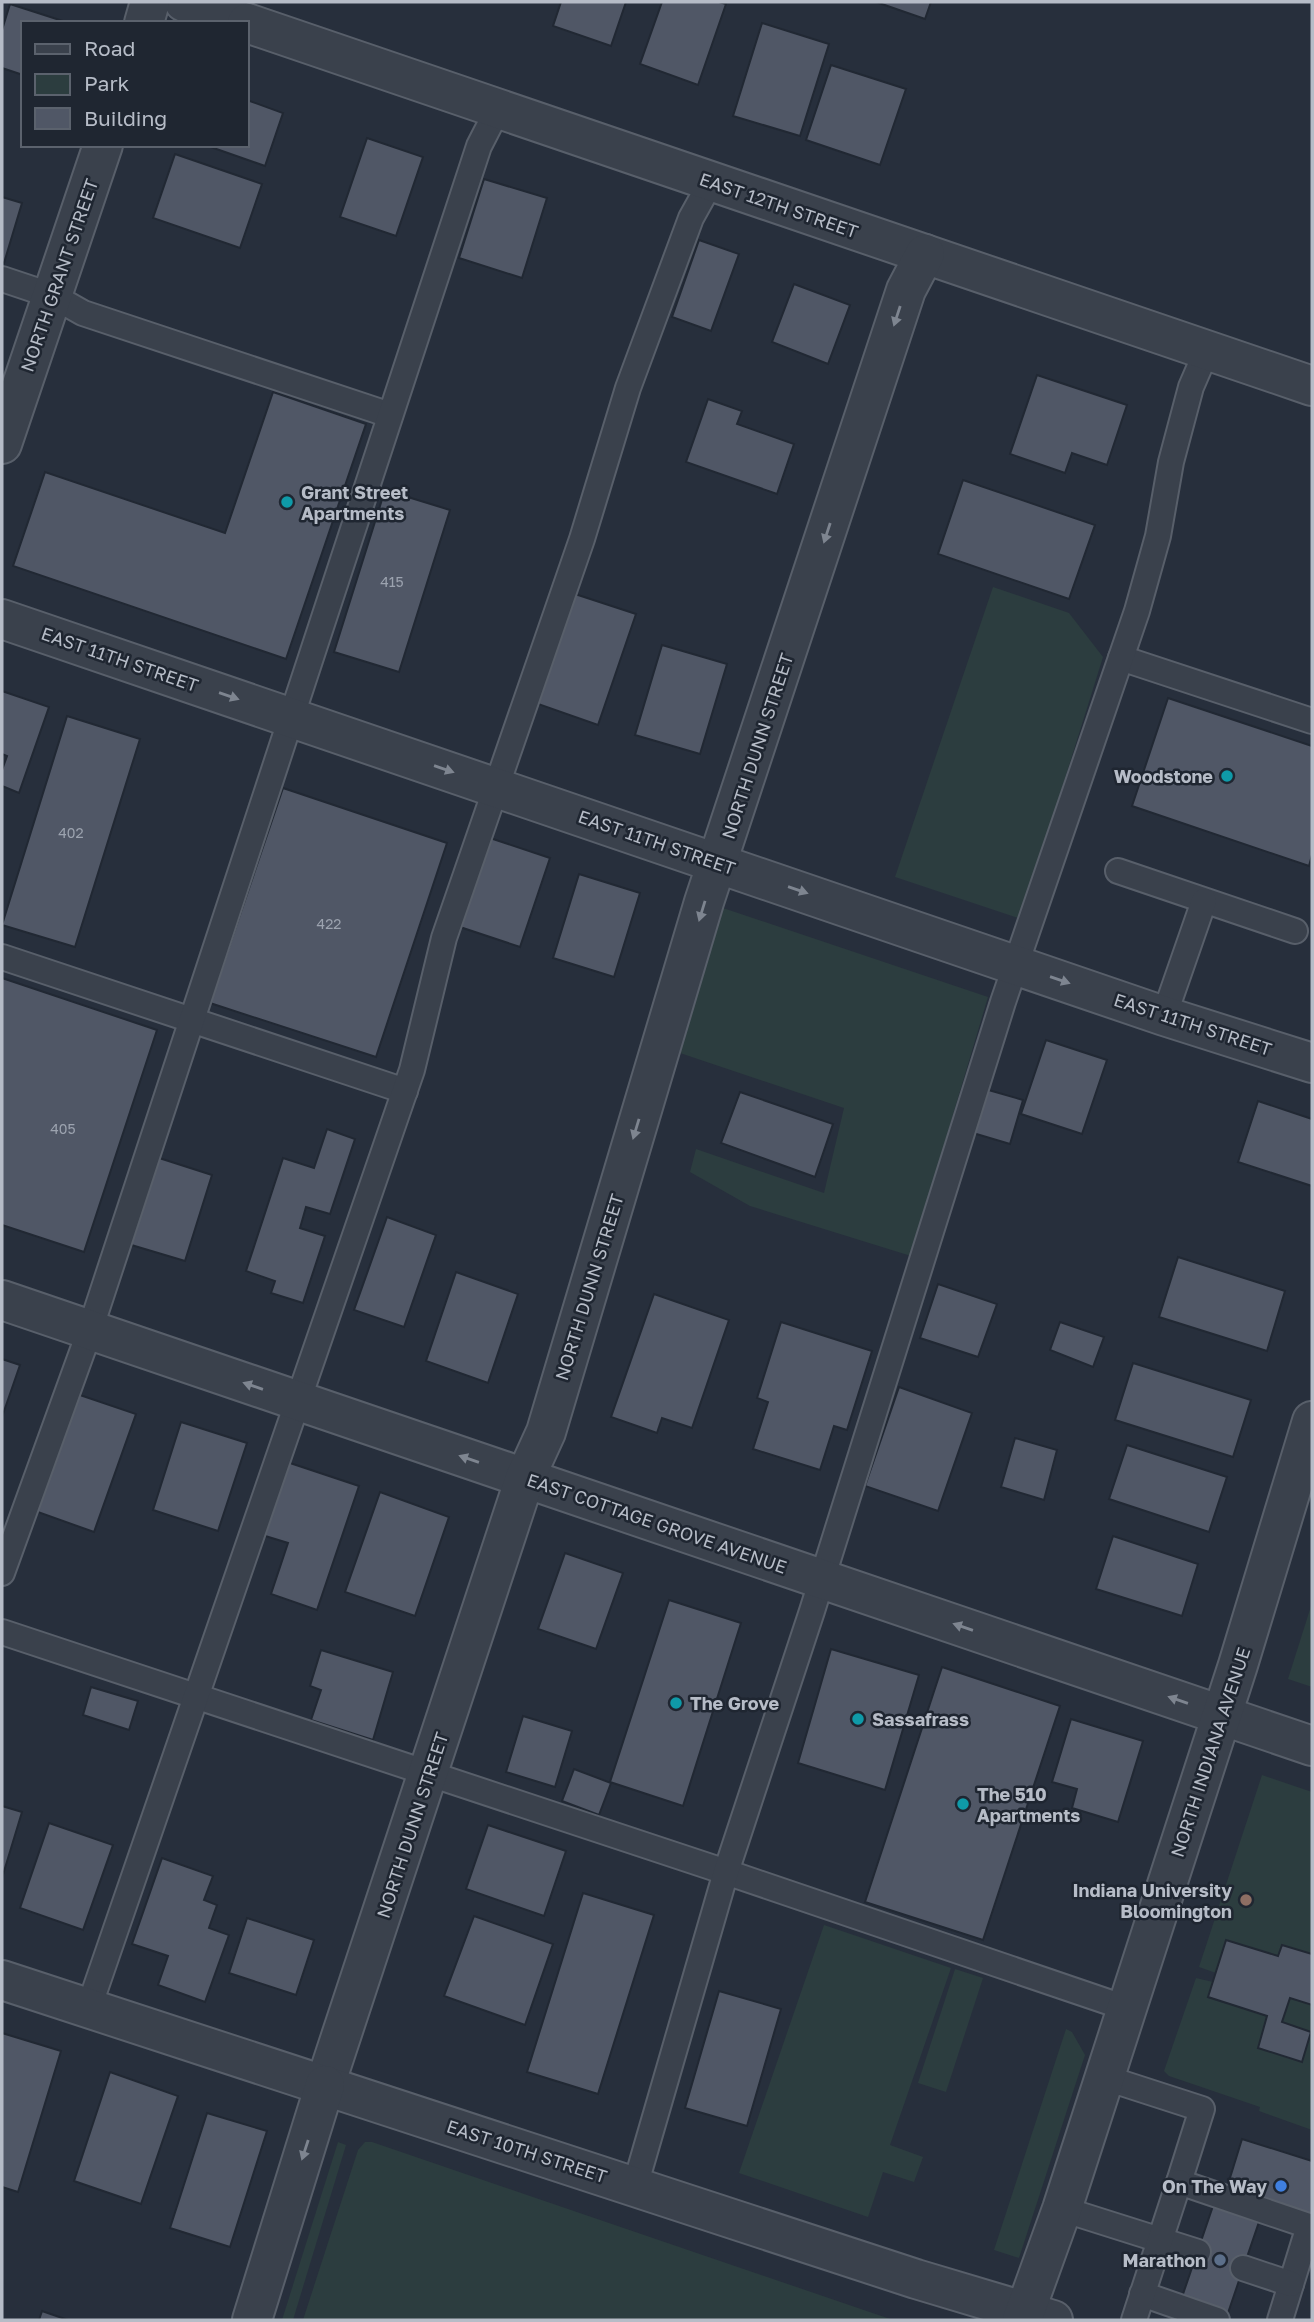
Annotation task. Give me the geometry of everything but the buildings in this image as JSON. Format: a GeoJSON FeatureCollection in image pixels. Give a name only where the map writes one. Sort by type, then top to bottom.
{"type":"FeatureCollection","features":[{"type":"Feature","properties":{"kind":"street"},"geometry":{"type":"LineString","coordinates":[[145,21],[150,2]]}},
{"type":"Feature","properties":{"kind":"street","name":"EAST 12TH STREET"},"geometry":{"type":"LineString","coordinates":[[184,2],[240,21]]}},
{"type":"Feature","properties":{"kind":"street","name":"EAST 12TH STREET"},"geometry":{"type":"LineString","coordinates":[[248,24],[1312,386]]}},
{"type":"Feature","properties":{"kind":"street","name":"NORTH GRANT STREET"},"geometry":{"type":"LineString","coordinates":[[2,444],[102,147]]}},
{"type":"Feature","properties":{"kind":"street","name":"NORTH DUNN STREET"},"geometry":{"type":"LineString","coordinates":[[252,2320],[325,2085],[525,1478],[546,1432],[705,902],[906,290],[925,254]]}},
{"type":"Feature","properties":{"kind":"street","name":"EAST 11TH STREET"},"geometry":{"type":"LineString","coordinates":[[2,619],[1164,1016],[1312,1063]]}},
{"type":"Feature","properties":{"kind":"street","name":"EAST COTTAGE GROVE AVENUE"},"geometry":{"type":"LineString","coordinates":[[2,1300],[1312,1746]]}},
{"type":"Feature","properties":{"kind":"street","name":"NORTH INDIANA AVENUE"},"geometry":{"type":"LineString","coordinates":[[1033,2317],[1062,2208],[1222,1715],[1312,1421]]}},
{"type":"Feature","properties":{"kind":"street","name":"EAST 10TH STREET"},"geometry":{"type":"LineString","coordinates":[[2,1980],[1033,2317]]}},
{"type":"Feature","properties":{"kind":"lane"},"geometry":{"type":"LineString","coordinates":[[2,1573],[90,1330],[479,146],[498,109]]}},
{"type":"Feature","properties":{"kind":"lane"},"geometry":{"type":"LineString","coordinates":[[88,2010],[412,1070],[444,938],[582,539],[628,388],[691,218],[711,182]]}},
{"type":"Feature","properties":{"kind":"lane"},"geometry":{"type":"LineString","coordinates":[[2,279],[53,296],[83,313],[390,415]]}},
{"type":"Feature","properties":{"kind":"lane"},"geometry":{"type":"LineString","coordinates":[[635,2186],[726,1872],[1015,964],[1121,658],[1158,536],[1171,462],[1191,387],[1207,350]]}},
{"type":"Feature","properties":{"kind":"lane"},"geometry":{"type":"LineString","coordinates":[[1121,658],[1312,721]]}},
{"type":"Feature","properties":{"kind":"lane"},"geometry":{"type":"LineString","coordinates":[[1118,870],[1295,931]]}},
{"type":"Feature","properties":{"kind":"lane"},"geometry":{"type":"LineString","coordinates":[[1164,1016],[1204,901]]}},
{"type":"Feature","properties":{"kind":"lane"},"geometry":{"type":"LineString","coordinates":[[2,957],[405,1091]]}},
{"type":"Feature","properties":{"kind":"lane"},"geometry":{"type":"LineString","coordinates":[[2,1632],[1126,2008]]}},
{"type":"Feature","properties":{"kind":"lane"},"geometry":{"type":"LineString","coordinates":[[1104,2077],[1202,2109],[1134,2320]]}},
{"type":"Feature","properties":{"kind":"lane"},"geometry":{"type":"LineString","coordinates":[[1179,2182],[1309,2226],[1280,2320]]}},
{"type":"Feature","properties":{"kind":"lane"},"geometry":{"type":"LineString","coordinates":[[1062,2208],[1198,2252]]}},
{"type":"Feature","properties":{"kind":"lane"},"geometry":{"type":"LineString","coordinates":[[1244,2268],[1291,2284]]}},
{"type":"Feature","properties":{"kind":"lane"},"geometry":{"type":"LineString","coordinates":[[1142,2294],[1217,2320]]}},
{"type":"Feature","properties":{"kind":"green space"},"geometry":{"type":"Polygon","coordinates":[[[993,587],[1069,613],[1103,657],[1021,919],[895,877],[993,587]]]}},
{"type":"Feature","properties":{"kind":"green space"},"geometry":{"type":"Polygon","coordinates":[[[720,907],[988,997],[911,1256],[750,1206],[690,1172],[696,1149],[824,1193],[844,1108],[677,1052],[720,907]]]}},
{"type":"Feature","properties":{"kind":"green space"},"geometry":{"type":"Polygon","coordinates":[[[1312,1603],[1312,1687],[1288,1679],[1312,1603]]]}},
{"type":"Feature","properties":{"kind":"green space"},"geometry":{"type":"Polygon","coordinates":[[[1262,1775],[1312,1792],[1312,1954],[1282,1945],[1278,1956],[1216,1973],[1199,1967],[1262,1775]]]}},
{"type":"Feature","properties":{"kind":"green space"},"geometry":{"type":"Polygon","coordinates":[[[824,1925],[951,1968],[890,2145],[923,2157],[914,2182],[883,2172],[868,2217],[739,2173],[824,1925]]]}},
{"type":"Feature","properties":{"kind":"green space"},"geometry":{"type":"Polygon","coordinates":[[[955,1969],[983,1978],[946,2092],[918,2083],[955,1969]]]}},
{"type":"Feature","properties":{"kind":"green space"},"geometry":{"type":"Polygon","coordinates":[[[1196,1978],[1213,1982],[1208,1998],[1267,2016],[1258,2048],[1302,2062],[1311,2032],[1282,2022],[1290,1998],[1312,2005],[1312,2130],[1259,2111],[1260,2107],[1169,2076],[1164,2071],[1196,1978]]]}},
{"type":"Feature","properties":{"kind":"green space"},"geometry":{"type":"Polygon","coordinates":[[[1066,2029],[1072,2032],[1085,2055],[1019,2258],[994,2250],[1066,2029]]]}},
{"type":"Feature","properties":{"kind":"green space"},"geometry":{"type":"Polygon","coordinates":[[[338,2142],[346,2145],[293,2320],[282,2320],[338,2142]]]}},
{"type":"Feature","properties":{"kind":"green space"},"geometry":{"type":"Polygon","coordinates":[[[365,2142],[372,2142],[893,2320],[303,2320],[358,2150],[365,2142]]]}},
{"type":"Feature","properties":{"kind":"place","name":"Grant Street Apartments"},"geometry":{"type":"Point","coordinates":[287,502]}},
{"type":"Feature","properties":{"kind":"place","name":"Woodstone"},"geometry":{"type":"Point","coordinates":[1227,776]}},
{"type":"Feature","properties":{"kind":"place","name":"The Grove"},"geometry":{"type":"Point","coordinates":[676,1703]}},
{"type":"Feature","properties":{"kind":"place","name":"Sassafrass"},"geometry":{"type":"Point","coordinates":[858,1719]}},
{"type":"Feature","properties":{"kind":"place","name":"The 510 Apartments"},"geometry":{"type":"Point","coordinates":[963,1804]}},
{"type":"Feature","properties":{"kind":"place","name":"Indiana University Bloomington"},"geometry":{"type":"Point","coordinates":[1246,1900]}},
{"type":"Feature","properties":{"kind":"place","name":"On The Way"},"geometry":{"type":"Point","coordinates":[1281,2186]}},
{"type":"Feature","properties":{"kind":"place","name":"Marathon"},"geometry":{"type":"Point","coordinates":[1220,2260]}}]}
